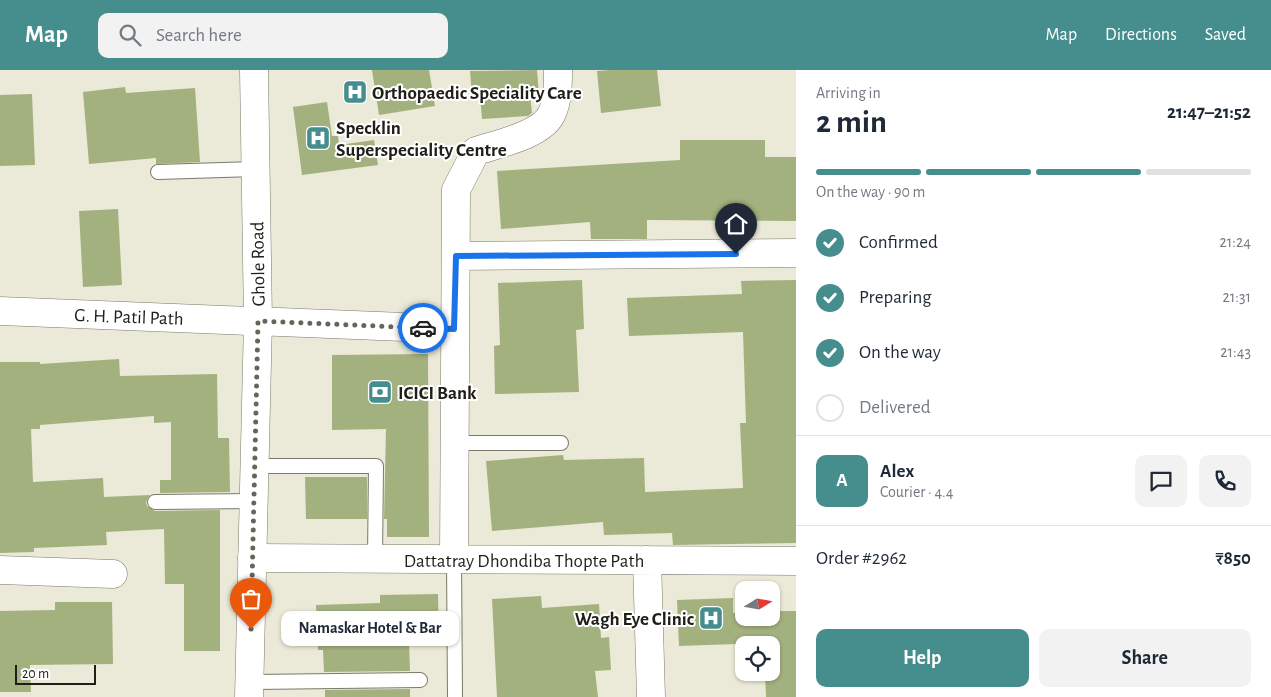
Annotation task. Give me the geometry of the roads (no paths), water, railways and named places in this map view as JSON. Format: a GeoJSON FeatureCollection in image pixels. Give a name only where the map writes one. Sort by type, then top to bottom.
{"type":"FeatureCollection","features":[{"type":"Feature","properties":{"kind":"street","name":"Ghole Road"},"geometry":{"type":"LineString","coordinates":[[250,689],[258,321],[254,70]]}},
{"type":"Feature","properties":{"kind":"street"},"geometry":{"type":"LineString","coordinates":[[454,559],[456,190],[476,151],[533,132],[552,114],[558,89],[558,70]]}},
{"type":"Feature","properties":{"kind":"street"},"geometry":{"type":"LineString","coordinates":[[456,256],[796,253]]}},
{"type":"Feature","properties":{"kind":"street","name":"G. H. Patil Path"},"geometry":{"type":"LineString","coordinates":[[0,311],[454,329]]}},
{"type":"Feature","properties":{"kind":"street","name":"Dattatray Dhondiba Thopte Path"},"geometry":{"type":"LineString","coordinates":[[252,558],[796,561]]}},
{"type":"Feature","properties":{"kind":"street"},"geometry":{"type":"LineString","coordinates":[[647,560],[651,697]]}},
{"type":"Feature","properties":{"kind":"street"},"geometry":{"type":"LineString","coordinates":[[0,570],[113,574]]}},
{"type":"Feature","properties":{"kind":"lane"},"geometry":{"type":"LineString","coordinates":[[158,172],[255,169]]}},
{"type":"Feature","properties":{"kind":"lane"},"geometry":{"type":"LineString","coordinates":[[454,443],[561,443]]}},
{"type":"Feature","properties":{"kind":"lane"},"geometry":{"type":"LineString","coordinates":[[254,466],[376,466],[375,559]]}},
{"type":"Feature","properties":{"kind":"lane"},"geometry":{"type":"LineString","coordinates":[[155,502],[254,500]]}},
{"type":"Feature","properties":{"kind":"lane"},"geometry":{"type":"LineString","coordinates":[[454,559],[455,697]]}},
{"type":"Feature","properties":{"kind":"lane"},"geometry":{"type":"LineString","coordinates":[[250,689],[420,680]]}},
{"type":"Feature","properties":{"kind":"place","name":"Orthopaedic Speciality Care"},"geometry":{"type":"Point","coordinates":[355,92]}},
{"type":"Feature","properties":{"kind":"place","name":"Specklin Superspeciality Centre"},"geometry":{"type":"Point","coordinates":[318,138]}},
{"type":"Feature","properties":{"kind":"place","name":"ICICI Bank"},"geometry":{"type":"Point","coordinates":[380,392]}},
{"type":"Feature","properties":{"kind":"place","name":"Wagh Eye Clinic"},"geometry":{"type":"Point","coordinates":[711,618]}},
{"type":"Feature","properties":{"kind":"place","name":"Namaskar Hotel & Bar"},"geometry":{"type":"Point","coordinates":[251,629]}}]}
